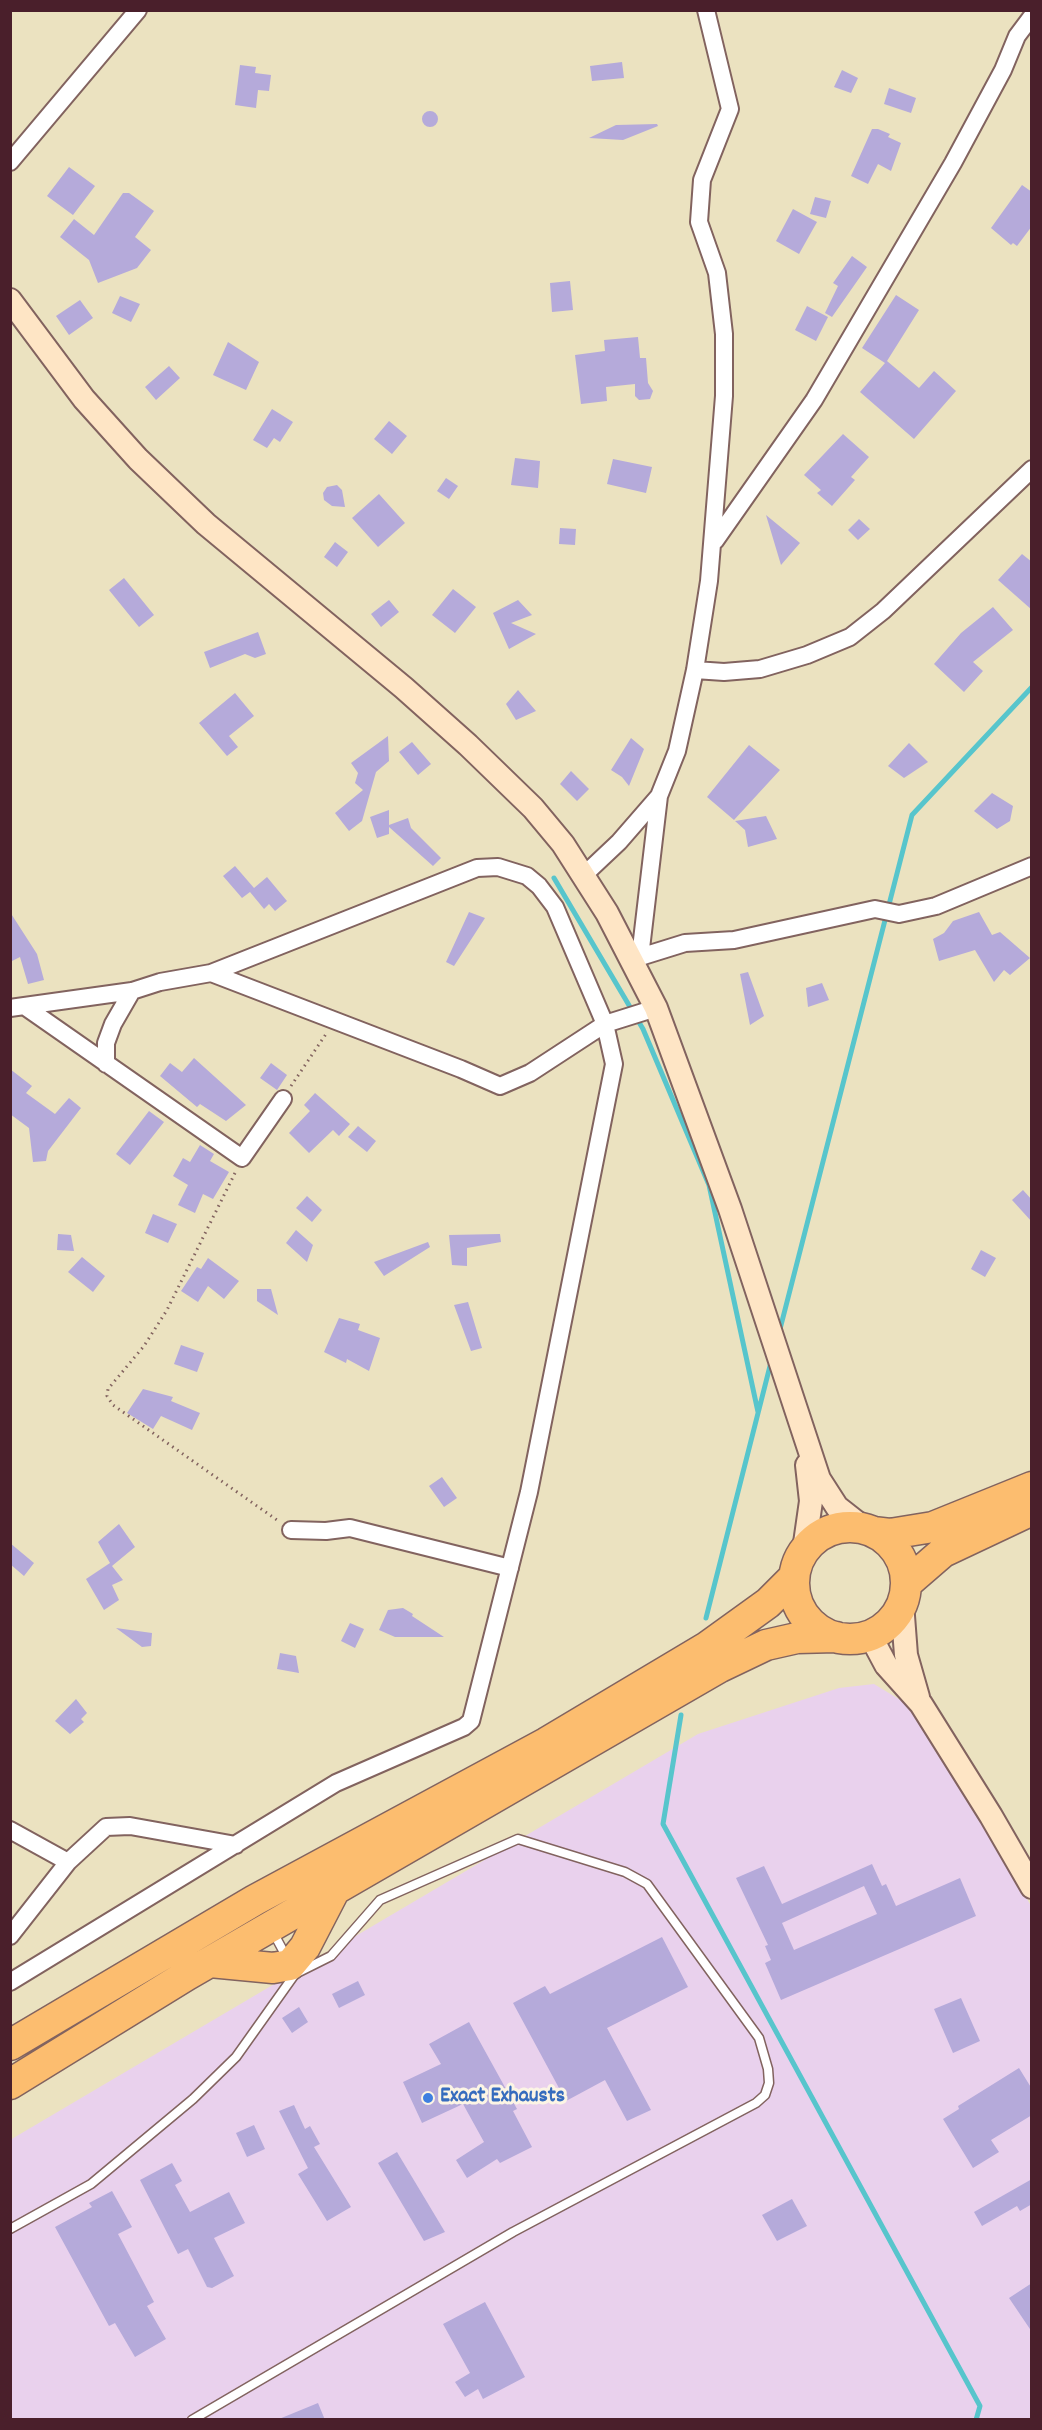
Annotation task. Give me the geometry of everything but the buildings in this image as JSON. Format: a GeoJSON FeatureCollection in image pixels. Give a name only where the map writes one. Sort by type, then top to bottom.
{"type":"FeatureCollection","features":[{"type":"Feature","properties":{"kind":"highway"},"geometry":{"type":"LineString","coordinates":[[10,2045],[255,1900],[546,1743],[707,1647],[768,1603],[799,1564],[816,1537],[831,1529],[848,1527],[890,1534],[933,1527],[1032,1486]]}},
{"type":"Feature","properties":{"kind":"highway"},"geometry":{"type":"LineString","coordinates":[[10,2084],[210,1962],[720,1667],[766,1645],[797,1638],[853,1639],[870,1635],[890,1622],[904,1593],[943,1552],[1032,1510]]}},
{"type":"Feature","properties":{"kind":"highway"},"geometry":{"type":"LineString","coordinates":[[869,1530],[886,1540],[897,1553],[904,1568],[904,1593]]}},
{"type":"Feature","properties":{"kind":"highway"},"geometry":{"type":"LineString","coordinates":[[799,1564],[797,1603],[804,1615],[824,1632],[836,1637]]}},
{"type":"Feature","properties":{"kind":"highway"},"geometry":{"type":"LineString","coordinates":[[210,1962],[293,1970],[334,1891]]}},
{"type":"Feature","properties":{"kind":"street"},"geometry":{"type":"LineString","coordinates":[[10,162],[138,10]]}},
{"type":"Feature","properties":{"kind":"street"},"geometry":{"type":"LineString","coordinates":[[638,959],[659,796],[677,751],[695,670],[714,542],[724,396],[724,334],[717,273],[699,222],[702,180],[730,109],[705,10]]}},
{"type":"Feature","properties":{"kind":"street"},"geometry":{"type":"LineString","coordinates":[[714,542],[814,400],[953,163],[1003,70],[1017,36],[1032,16]]}},
{"type":"Feature","properties":{"kind":"street"},"geometry":{"type":"LineString","coordinates":[[10,300],[84,399],[138,459],[206,524],[404,688],[468,745],[533,808],[584,875],[638,959],[730,1209],[762,1314],[819,1479],[837,1507],[869,1530]]}},
{"type":"Feature","properties":{"kind":"street"},"geometry":{"type":"LineString","coordinates":[[695,670],[724,672],[760,669],[807,656],[850,637],[883,611],[1032,469]]}},
{"type":"Feature","properties":{"kind":"street"},"geometry":{"type":"LineString","coordinates":[[584,875],[619,842],[659,796]]}},
{"type":"Feature","properties":{"kind":"street"},"geometry":{"type":"LineString","coordinates":[[638,959],[685,943],[734,940],[875,909],[899,914],[936,906],[1032,866]]}},
{"type":"Feature","properties":{"kind":"street"},"geometry":{"type":"LineString","coordinates":[[10,1982],[336,1783],[471,1721],[528,1492],[614,1064],[606,1024],[555,907],[539,886],[527,876],[498,867],[477,868],[211,973],[160,982],[132,991],[19,1008]]}},
{"type":"Feature","properties":{"kind":"street"},"geometry":{"type":"LineString","coordinates":[[211,973],[500,1086],[530,1073],[606,1024],[656,1008]]}},
{"type":"Feature","properties":{"kind":"street"},"geometry":{"type":"LineString","coordinates":[[106,1064],[106,1043],[112,1024],[132,991]]}},
{"type":"Feature","properties":{"kind":"street"},"geometry":{"type":"LineString","coordinates":[[19,1008],[106,1064],[242,1158],[283,1098]]}},
{"type":"Feature","properties":{"kind":"street"},"geometry":{"type":"LineString","coordinates":[[799,1564],[812,1501],[804,1441]]}},
{"type":"Feature","properties":{"kind":"street"},"geometry":{"type":"LineString","coordinates":[[291,1530],[326,1532],[350,1528],[510,1568]]}},
{"type":"Feature","properties":{"kind":"street"},"geometry":{"type":"LineString","coordinates":[[904,1593],[906,1655],[921,1704]]}},
{"type":"Feature","properties":{"kind":"street"},"geometry":{"type":"LineString","coordinates":[[870,1635],[886,1665],[921,1704],[1032,1887]]}},
{"type":"Feature","properties":{"kind":"street"},"geometry":{"type":"LineString","coordinates":[[10,1936],[68,1862],[106,1827],[113,1825],[236,1845]]}},
{"type":"Feature","properties":{"kind":"street"},"geometry":{"type":"LineString","coordinates":[[10,1830],[68,1862]]}},
{"type":"Feature","properties":{"kind":"lane"},"geometry":{"type":"LineString","coordinates":[[10,2229],[91,2184],[193,2099],[236,2057],[293,1970],[331,1956],[380,1900],[518,1839],[625,1872],[647,1884],[759,2038],[768,2069],[769,2083],[765,2095],[756,2103],[513,2232],[192,2420]]}},
{"type":"Feature","properties":{"kind":"lane"},"geometry":{"type":"LineString","coordinates":[[271,1928],[293,1970]]}},
{"type":"Feature","properties":{"kind":"path"},"geometry":{"type":"LineString","coordinates":[[283,1098],[336,1020]]}},
{"type":"Feature","properties":{"kind":"path"},"geometry":{"type":"LineString","coordinates":[[242,1158],[167,1310],[144,1346],[108,1389],[107,1396],[113,1405],[291,1530]]}},
{"type":"Feature","properties":{"kind":"shaded area"},"geometry":{"type":"Polygon","coordinates":[[[874,1684],[907,1704],[952,1766],[1031,1906],[1031,2419],[11,2419],[10,2140],[698,1734],[839,1688],[874,1684]]]}},
{"type":"Feature","properties":{"kind":"waterway"},"geometry":{"type":"LineString","coordinates":[[779,1333],[912,815],[1032,687]]}},
{"type":"Feature","properties":{"kind":"waterway"},"geometry":{"type":"LineString","coordinates":[[554,878],[643,1029],[709,1185],[758,1412]]}},
{"type":"Feature","properties":{"kind":"waterway"},"geometry":{"type":"LineString","coordinates":[[706,1618],[771,1362]]}},
{"type":"Feature","properties":{"kind":"waterway"},"geometry":{"type":"LineString","coordinates":[[681,1715],[663,1824],[980,2406],[976,2420]]}},
{"type":"Feature","properties":{"kind":"place","name":"Exact Exhausts"},"geometry":{"type":"Point","coordinates":[428,2098]}}]}
